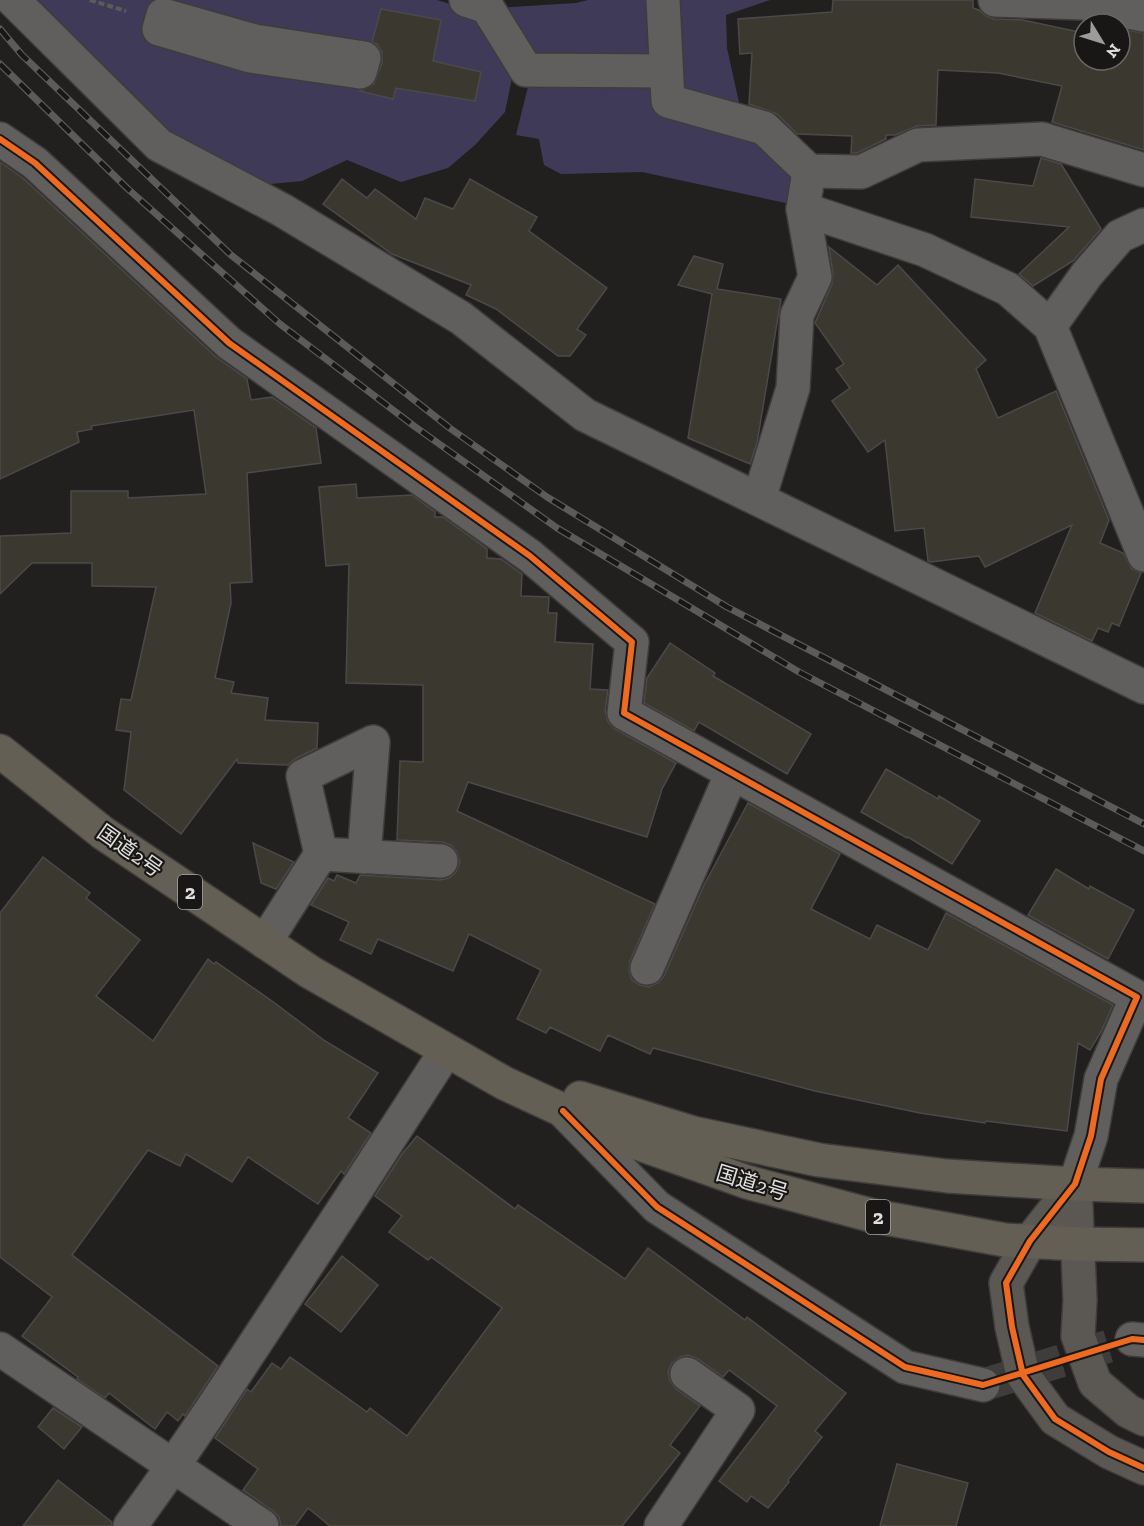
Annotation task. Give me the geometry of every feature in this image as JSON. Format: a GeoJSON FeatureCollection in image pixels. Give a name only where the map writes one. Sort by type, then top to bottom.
{"type":"FeatureCollection","features":[{"type":"Feature","properties":{"kind":"highway","name":"国道2号"},"geometry":{"type":"LineString","coordinates":[[0,751],[103,833],[310,972],[446,1051],[562,1111],[623,1138],[684,1161],[810,1200],[939,1229],[1005,1240],[1144,1245]]}},
{"type":"Feature","properties":{"kind":"highway","name":"国道2号"},"geometry":{"type":"LineString","coordinates":[[390,1018],[469,1054],[569,1095],[693,1133],[819,1160],[883,1169],[947,1176],[1144,1186]]}},
{"type":"Feature","properties":{"kind":"street"},"geometry":{"type":"LineString","coordinates":[[13,0],[159,145],[282,210],[460,318],[585,415],[1144,687]]}},
{"type":"Feature","properties":{"kind":"street"},"geometry":{"type":"LineString","coordinates":[[466,0],[487,7],[526,70],[665,70]]}},
{"type":"Feature","properties":{"kind":"street"},"geometry":{"type":"LineString","coordinates":[[663,0],[668,101],[764,128],[809,171],[861,172],[918,145],[1042,139],[1144,170]]}},
{"type":"Feature","properties":{"kind":"street"},"geometry":{"type":"LineString","coordinates":[[995,0],[1084,3],[1144,15]]}},
{"type":"Feature","properties":{"kind":"street"},"geometry":{"type":"LineString","coordinates":[[163,15],[255,41],[364,58],[360,72],[250,56],[159,29],[161,22],[163,15]]}},
{"type":"Feature","properties":{"kind":"street"},"geometry":{"type":"LineString","coordinates":[[0,139],[35,163],[229,343],[530,556],[632,642],[624,713],[1137,997],[1101,1079],[1091,1136],[1075,1184],[1030,1241],[1006,1283],[1012,1327],[1023,1375],[1055,1419],[1108,1452],[1144,1468]]}},
{"type":"Feature","properties":{"kind":"street"},"geometry":{"type":"LineString","coordinates":[[759,499],[793,388],[797,315],[815,277],[802,208],[809,171]]}},
{"type":"Feature","properties":{"kind":"street"},"geometry":{"type":"LineString","coordinates":[[802,208],[925,249],[1008,289],[1050,326],[1144,555]]}},
{"type":"Feature","properties":{"kind":"street"},"geometry":{"type":"LineString","coordinates":[[1050,326],[1087,274],[1120,236],[1144,225]]}},
{"type":"Feature","properties":{"kind":"street"},"geometry":{"type":"LineString","coordinates":[[266,942],[321,854],[303,776],[373,742],[364,857]]}},
{"type":"Feature","properties":{"kind":"street"},"geometry":{"type":"LineString","coordinates":[[646,968],[732,773]]}},
{"type":"Feature","properties":{"kind":"street"},"geometry":{"type":"LineString","coordinates":[[321,854],[441,861]]}},
{"type":"Feature","properties":{"kind":"street"},"geometry":{"type":"LineString","coordinates":[[130,1526],[173,1467],[377,1160],[446,1051]]}},
{"type":"Feature","properties":{"kind":"street"},"geometry":{"type":"LineString","coordinates":[[562,1111],[657,1207],[905,1367],[983,1385]]}},
{"type":"Feature","properties":{"kind":"street"},"geometry":{"type":"LineString","coordinates":[[1075,1184],[1080,1300],[1078,1336],[1095,1383],[1128,1411],[1144,1419]]}},
{"type":"Feature","properties":{"kind":"street"},"geometry":{"type":"LineString","coordinates":[[0,1349],[262,1526]]}},
{"type":"Feature","properties":{"kind":"street"},"geometry":{"type":"LineString","coordinates":[[661,1526],[738,1410],[687,1374]]}},
{"type":"Feature","properties":{"kind":"shaded area"},"geometry":{"type":"Polygon","coordinates":[[[25,0],[437,0],[479,13],[513,73],[505,112],[475,145],[448,168],[401,182],[347,160],[302,181],[260,185],[165,138],[25,0]]]}},
{"type":"Feature","properties":{"kind":"shaded area"},"geometry":{"type":"Polygon","coordinates":[[[588,0],[770,0],[726,15],[727,48],[745,130],[801,171],[795,205],[642,172],[561,174],[544,165],[539,139],[516,135],[529,83],[496,8],[576,3],[588,0]]]}},
{"type":"Feature","properties":{"kind":"building"},"geometry":{"type":"Polygon","coordinates":[[[833,0],[973,0],[973,8],[994,19],[1023,20],[1072,30],[1072,72],[1132,72],[1132,31],[1144,33],[1144,150],[1052,122],[1062,86],[998,73],[938,70],[936,125],[917,126],[895,135],[886,135],[886,139],[857,153],[851,153],[852,136],[797,134],[777,114],[749,104],[752,53],[740,54],[738,19],[832,12],[833,0]]]}},
{"type":"Feature","properties":{"kind":"building"},"geometry":{"type":"Polygon","coordinates":[[[381,9],[441,20],[433,61],[481,72],[475,101],[396,88],[393,99],[360,91],[374,84],[382,63],[382,52],[377,44],[372,42],[381,9]]]}},
{"type":"Feature","properties":{"kind":"building"},"geometry":{"type":"Polygon","coordinates":[[[1041,158],[1061,164],[1101,229],[1073,261],[1033,286],[1019,274],[1069,227],[971,217],[975,179],[1033,186],[1041,158]]]}},
{"type":"Feature","properties":{"kind":"building"},"geometry":{"type":"Polygon","coordinates":[[[0,162],[23,178],[216,357],[247,379],[251,400],[272,397],[316,428],[321,463],[247,473],[252,582],[230,583],[231,603],[215,678],[234,682],[231,693],[268,698],[265,720],[318,723],[317,748],[288,765],[238,763],[237,759],[181,834],[124,790],[131,732],[116,730],[121,699],[131,700],[156,587],[92,586],[92,563],[32,563],[0,594],[0,536],[71,533],[71,491],[128,491],[128,498],[206,494],[194,410],[91,426],[92,429],[77,432],[79,442],[0,479],[0,162]]]}},
{"type":"Feature","properties":{"kind":"building"},"geometry":{"type":"Polygon","coordinates":[[[342,179],[367,198],[375,189],[416,219],[425,198],[453,209],[470,179],[537,217],[529,231],[607,288],[577,329],[586,335],[570,356],[558,356],[496,309],[466,295],[471,285],[392,254],[323,204],[342,179]]]}},
{"type":"Feature","properties":{"kind":"building"},"geometry":{"type":"Polygon","coordinates":[[[829,247],[877,285],[898,265],[986,360],[976,369],[998,418],[1056,391],[1109,520],[1100,543],[1123,553],[1132,569],[1141,573],[1119,626],[1112,623],[1108,632],[1098,628],[1092,641],[1035,613],[1072,525],[985,567],[979,556],[928,561],[924,528],[895,531],[885,440],[868,452],[832,401],[850,388],[836,369],[844,364],[815,323],[832,284],[833,274],[829,247]]]}},
{"type":"Feature","properties":{"kind":"building"},"geometry":{"type":"Polygon","coordinates":[[[694,256],[723,264],[717,289],[781,299],[757,443],[750,464],[688,438],[712,294],[678,285],[694,256]]]}},
{"type":"Feature","properties":{"kind":"building"},"geometry":{"type":"Polygon","coordinates":[[[356,484],[357,498],[412,495],[435,512],[435,517],[443,517],[487,549],[487,558],[501,559],[522,574],[521,596],[549,597],[548,613],[557,613],[555,642],[593,644],[590,689],[608,690],[605,711],[608,722],[615,729],[676,763],[662,789],[647,837],[468,782],[457,811],[655,904],[630,961],[629,971],[632,980],[649,987],[658,983],[664,976],[704,885],[748,803],[840,854],[811,909],[870,939],[877,925],[928,950],[946,913],[1113,1005],[1090,1050],[1078,1043],[1067,1131],[986,1121],[985,1123],[920,1113],[815,1091],[653,1048],[650,1054],[608,1035],[600,1051],[550,1027],[546,1033],[517,1019],[541,970],[469,934],[453,971],[378,939],[371,954],[340,940],[349,922],[311,905],[328,878],[334,881],[337,875],[356,883],[360,875],[440,880],[449,878],[456,872],[460,862],[457,852],[451,845],[442,842],[397,840],[400,761],[423,762],[423,685],[346,683],[349,564],[326,566],[319,487],[356,484]]]}},
{"type":"Feature","properties":{"kind":"building"},"geometry":{"type":"Polygon","coordinates":[[[670,643],[715,673],[713,676],[811,734],[787,774],[699,722],[694,731],[644,703],[647,678],[670,643]]]}},
{"type":"Feature","properties":{"kind":"building"},"geometry":{"type":"Polygon","coordinates":[[[886,769],[938,799],[939,796],[980,821],[952,864],[861,812],[886,769]]]}},
{"type":"Feature","properties":{"kind":"building"},"geometry":{"type":"Polygon","coordinates":[[[253,843],[294,862],[276,889],[261,883],[253,843]]]}},
{"type":"Feature","properties":{"kind":"building"},"geometry":{"type":"Polygon","coordinates":[[[43,857],[90,893],[86,898],[140,940],[96,996],[153,1041],[208,959],[214,964],[216,962],[272,1001],[325,1041],[378,1073],[348,1118],[371,1133],[344,1174],[341,1171],[318,1204],[248,1157],[232,1182],[186,1154],[180,1166],[148,1150],[72,1255],[218,1366],[185,1416],[183,1414],[178,1421],[167,1412],[155,1429],[109,1393],[105,1398],[77,1379],[78,1377],[22,1336],[52,1297],[0,1257],[0,913],[43,857]]]}},
{"type":"Feature","properties":{"kind":"building"},"geometry":{"type":"Polygon","coordinates":[[[1056,869],[1089,889],[1090,886],[1134,910],[1108,959],[1028,915],[1056,869]]]}},
{"type":"Feature","properties":{"kind":"building"},"geometry":{"type":"Polygon","coordinates":[[[417,1136],[515,1209],[518,1205],[625,1279],[648,1248],[745,1320],[747,1317],[846,1393],[815,1431],[822,1437],[768,1508],[751,1496],[747,1502],[719,1481],[777,1406],[729,1370],[723,1377],[698,1359],[688,1355],[672,1363],[668,1372],[670,1381],[676,1389],[700,1406],[670,1445],[680,1453],[622,1526],[330,1526],[308,1508],[295,1526],[281,1526],[279,1517],[273,1511],[243,1490],[258,1469],[215,1438],[247,1389],[251,1392],[272,1363],[281,1369],[290,1357],[367,1412],[370,1408],[407,1436],[502,1308],[431,1257],[428,1260],[389,1232],[402,1216],[375,1196],[402,1154],[417,1136]]]}},
{"type":"Feature","properties":{"kind":"building"},"geometry":{"type":"Polygon","coordinates":[[[342,1256],[378,1285],[341,1332],[305,1304],[342,1256]]]}},
{"type":"Feature","properties":{"kind":"building"},"geometry":{"type":"Polygon","coordinates":[[[53,1408],[82,1427],[64,1449],[38,1427],[53,1408]]]}},
{"type":"Feature","properties":{"kind":"building"},"geometry":{"type":"Polygon","coordinates":[[[897,1464],[968,1483],[956,1526],[880,1526],[897,1464]]]}},
{"type":"Feature","properties":{"kind":"building"},"geometry":{"type":"Polygon","coordinates":[[[58,1480],[112,1522],[112,1526],[23,1526],[58,1480]]]}},
{"type":"Feature","properties":{"kind":"tunnel"},"geometry":{"type":"LineString","coordinates":[[983,1385],[1132,1339]]}},
{"type":"Feature","properties":{"kind":"railway"},"geometry":{"type":"LineString","coordinates":[[0,29],[22,55],[231,255],[451,429],[547,497],[727,607],[1144,824]]}},
{"type":"Feature","properties":{"kind":"railway"},"geometry":{"type":"LineString","coordinates":[[0,64],[128,189],[280,324],[414,426],[557,528],[799,672],[1144,851]]}},
{"type":"Feature","properties":{"kind":"cycle path"},"geometry":{"type":"LineString","coordinates":[[0,139],[35,163],[229,343],[530,556],[632,642],[624,713],[1137,997],[1101,1079],[1091,1136],[1075,1184],[1030,1241],[1006,1283],[1012,1327],[1023,1375],[1055,1419],[1109,1452],[1144,1468]]}},
{"type":"Feature","properties":{"kind":"cycle path"},"geometry":{"type":"LineString","coordinates":[[563,1111],[657,1207],[905,1367],[983,1385],[1132,1339],[1144,1340]]}}]}
